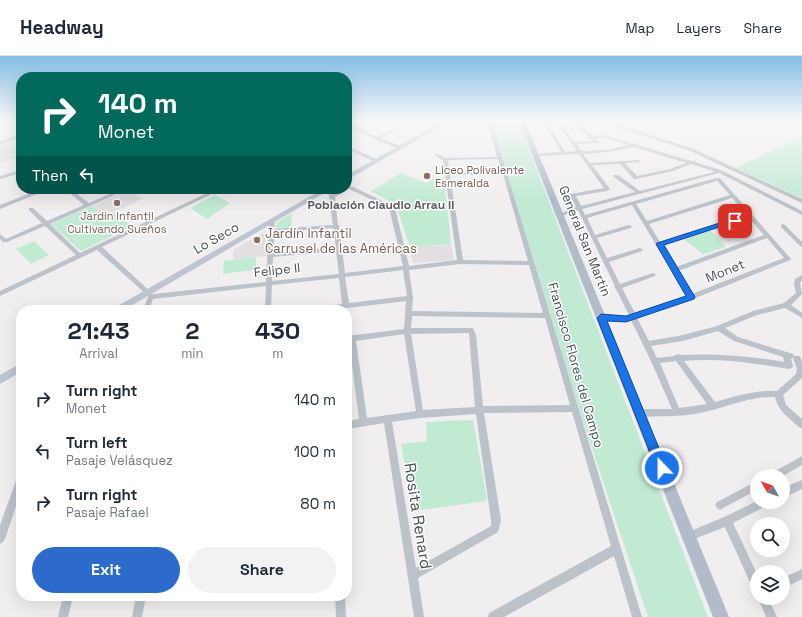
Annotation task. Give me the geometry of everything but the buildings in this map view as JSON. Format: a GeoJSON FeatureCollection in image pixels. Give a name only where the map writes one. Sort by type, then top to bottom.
{"type":"FeatureCollection","features":[{"type":"Feature","properties":{"kind":"main road","name":"General San Martín"},"geometry":{"type":"LineString","coordinates":[[533,147],[690,536],[721,617]]}},
{"type":"Feature","properties":{"kind":"main road"},"geometry":{"type":"LineString","coordinates":[[352,175],[400,148]]}},
{"type":"Feature","properties":{"kind":"main road","name":"Lo Seco"},"geometry":{"type":"LineString","coordinates":[[127,305],[149,294],[319,194]]}},
{"type":"Feature","properties":{"kind":"main road"},"geometry":{"type":"LineString","coordinates":[[0,380],[16,370]]}},
{"type":"Feature","properties":{"kind":"street","name":"Francisco Flores del Campo"},"geometry":{"type":"LineString","coordinates":[[497,147],[637,617]]}},
{"type":"Feature","properties":{"kind":"street"},"geometry":{"type":"LineString","coordinates":[[560,147],[564,154]]}},
{"type":"Feature","properties":{"kind":"street"},"geometry":{"type":"LineString","coordinates":[[576,147],[607,189],[573,195],[655,361],[677,412]]}},
{"type":"Feature","properties":{"kind":"street"},"geometry":{"type":"LineString","coordinates":[[536,155],[608,152],[628,147]]}},
{"type":"Feature","properties":{"kind":"street"},"geometry":{"type":"LineString","coordinates":[[637,147],[715,169],[730,175],[767,196],[802,213]]}},
{"type":"Feature","properties":{"kind":"street"},"geometry":{"type":"LineString","coordinates":[[684,147],[802,201]]}},
{"type":"Feature","properties":{"kind":"street"},"geometry":{"type":"LineString","coordinates":[[352,149],[377,161]]}},
{"type":"Feature","properties":{"kind":"street"},"geometry":{"type":"LineString","coordinates":[[436,154],[445,159],[500,158]]}},
{"type":"Feature","properties":{"kind":"street"},"geometry":{"type":"LineString","coordinates":[[445,159],[448,174],[450,206],[460,262]]}},
{"type":"Feature","properties":{"kind":"street"},"geometry":{"type":"LineString","coordinates":[[621,162],[636,178],[671,170],[693,162]]}},
{"type":"Feature","properties":{"kind":"street"},"geometry":{"type":"LineString","coordinates":[[589,164],[638,162]]}},
{"type":"Feature","properties":{"kind":"street"},"geometry":{"type":"LineString","coordinates":[[560,215],[579,208],[718,173],[715,169]]}},
{"type":"Feature","properties":{"kind":"street"},"geometry":{"type":"LineString","coordinates":[[0,178],[16,173]]}},
{"type":"Feature","properties":{"kind":"street"},"geometry":{"type":"LineString","coordinates":[[448,174],[504,173]]}},
{"type":"Feature","properties":{"kind":"street"},"geometry":{"type":"LineString","coordinates":[[616,176],[640,193]]}},
{"type":"Feature","properties":{"kind":"street"},"geometry":{"type":"LineString","coordinates":[[584,217],[718,179],[768,236],[674,270]]}},
{"type":"Feature","properties":{"kind":"street"},"geometry":{"type":"LineString","coordinates":[[352,190],[389,206],[393,212],[406,268],[410,298],[407,331],[420,414]]}},
{"type":"Feature","properties":{"kind":"street"},"geometry":{"type":"LineString","coordinates":[[767,196],[777,190]]}},
{"type":"Feature","properties":{"kind":"street"},"geometry":{"type":"LineString","coordinates":[[0,207],[33,194]]}},
{"type":"Feature","properties":{"kind":"street"},"geometry":{"type":"LineString","coordinates":[[74,194],[88,205]]}},
{"type":"Feature","properties":{"kind":"street"},"geometry":{"type":"LineString","coordinates":[[0,236],[5,242],[113,194]]}},
{"type":"Feature","properties":{"kind":"street"},"geometry":{"type":"LineString","coordinates":[[0,294],[80,256],[200,194]]}},
{"type":"Feature","properties":{"kind":"street"},"geometry":{"type":"LineString","coordinates":[[336,194],[333,196],[346,305]]}},
{"type":"Feature","properties":{"kind":"street"},"geometry":{"type":"LineString","coordinates":[[646,223],[733,196]]}},
{"type":"Feature","properties":{"kind":"street"},"geometry":{"type":"LineString","coordinates":[[633,203],[691,297]]}},
{"type":"Feature","properties":{"kind":"street"},"geometry":{"type":"LineString","coordinates":[[31,209],[80,256]]}},
{"type":"Feature","properties":{"kind":"street"},"geometry":{"type":"LineString","coordinates":[[659,244],[750,216]]}},
{"type":"Feature","properties":{"kind":"street"},"geometry":{"type":"LineString","coordinates":[[268,305],[272,221]]}},
{"type":"Feature","properties":{"kind":"street"},"geometry":{"type":"LineString","coordinates":[[271,231],[337,226]]}},
{"type":"Feature","properties":{"kind":"street"},"geometry":{"type":"LineString","coordinates":[[783,226],[802,244]]}},
{"type":"Feature","properties":{"kind":"street"},"geometry":{"type":"LineString","coordinates":[[593,237],[629,227]]}},
{"type":"Feature","properties":{"kind":"street","name":"Monet"},"geometry":{"type":"LineString","coordinates":[[601,318],[626,319],[691,297],[788,259],[768,236]]}},
{"type":"Feature","properties":{"kind":"street"},"geometry":{"type":"LineString","coordinates":[[98,247],[149,294],[147,305]]}},
{"type":"Feature","properties":{"kind":"street"},"geometry":{"type":"LineString","coordinates":[[270,255],[339,248]]}},
{"type":"Feature","properties":{"kind":"street"},"geometry":{"type":"LineString","coordinates":[[605,261],[640,250]]}},
{"type":"Feature","properties":{"kind":"street","name":"Felipe II"},"geometry":{"type":"LineString","coordinates":[[149,294],[269,283],[460,262],[531,263]]}},
{"type":"Feature","properties":{"kind":"street"},"geometry":{"type":"LineString","coordinates":[[618,287],[653,275]]}},
{"type":"Feature","properties":{"kind":"street"},"geometry":{"type":"LineString","coordinates":[[646,344],[682,338],[719,328],[755,313],[786,305],[799,294],[800,290],[797,283],[798,279],[802,277]]}},
{"type":"Feature","properties":{"kind":"street"},"geometry":{"type":"LineString","coordinates":[[352,305],[410,298]]}},
{"type":"Feature","properties":{"kind":"street"},"geometry":{"type":"LineString","coordinates":[[786,305],[802,316]]}},
{"type":"Feature","properties":{"kind":"street"},"geometry":{"type":"LineString","coordinates":[[408,313],[547,316]]}},
{"type":"Feature","properties":{"kind":"street"},"geometry":{"type":"LineString","coordinates":[[640,413],[677,412],[702,409],[712,405],[765,392],[778,394],[799,376],[801,369],[800,358],[736,339],[719,328]]}},
{"type":"Feature","properties":{"kind":"street"},"geometry":{"type":"LineString","coordinates":[[352,339],[407,331],[471,330],[473,335],[479,410],[486,443],[496,520],[495,529],[413,575]]}},
{"type":"Feature","properties":{"kind":"street"},"geometry":{"type":"LineString","coordinates":[[352,351],[364,422]]}},
{"type":"Feature","properties":{"kind":"street"},"geometry":{"type":"LineString","coordinates":[[655,361],[678,357],[706,356],[731,357],[789,366],[786,355]]}},
{"type":"Feature","properties":{"kind":"street"},"geometry":{"type":"LineString","coordinates":[[678,357],[712,405]]}},
{"type":"Feature","properties":{"kind":"street"},"geometry":{"type":"LineString","coordinates":[[778,394],[779,400],[784,408],[800,420]]}},
{"type":"Feature","properties":{"kind":"street"},"geometry":{"type":"LineString","coordinates":[[352,424],[420,414],[479,410],[574,408]]}},
{"type":"Feature","properties":{"kind":"street","name":"Rosita Renard"},"geometry":{"type":"LineString","coordinates":[[387,419],[419,617]]}},
{"type":"Feature","properties":{"kind":"street"},"geometry":{"type":"LineString","coordinates":[[787,469],[802,460]]}},
{"type":"Feature","properties":{"kind":"street"},"geometry":{"type":"LineString","coordinates":[[790,490],[802,484]]}},
{"type":"Feature","properties":{"kind":"street"},"geometry":{"type":"LineString","coordinates":[[720,505],[750,489]]}},
{"type":"Feature","properties":{"kind":"street"},"geometry":{"type":"LineString","coordinates":[[0,539],[16,493]]}},
{"type":"Feature","properties":{"kind":"street"},"geometry":{"type":"LineString","coordinates":[[690,536],[727,521],[751,509]]}},
{"type":"Feature","properties":{"kind":"street"},"geometry":{"type":"LineString","coordinates":[[727,521],[750,570]]}},
{"type":"Feature","properties":{"kind":"street"},"geometry":{"type":"LineString","coordinates":[[493,617],[616,549]]}},
{"type":"Feature","properties":{"kind":"street"},"geometry":{"type":"LineString","coordinates":[[790,580],[802,574]]}},
{"type":"Feature","properties":{"kind":"street"},"geometry":{"type":"LineString","coordinates":[[62,617],[67,601]]}},
{"type":"Feature","properties":{"kind":"street"},"geometry":{"type":"LineString","coordinates":[[137,617],[140,601]]}},
{"type":"Feature","properties":{"kind":"street"},"geometry":{"type":"LineString","coordinates":[[340,601],[341,617]]}},
{"type":"Feature","properties":{"kind":"street"},"geometry":{"type":"LineString","coordinates":[[766,605],[772,617]]}},
{"type":"Feature","properties":{"kind":"shaded area"},"geometry":{"type":"Polygon","coordinates":[[[0,147],[16,148],[16,158],[0,164],[0,147]]]}},
{"type":"Feature","properties":{"kind":"shaded area","name":"Jardín Infantil Cultivando Sueños"},"geometry":{"type":"Polygon","coordinates":[[[120,194],[135,194],[142,199],[104,216],[92,206],[120,194]]]}},
{"type":"Feature","properties":{"kind":"shaded area","name":"Jardín Infantil Carrusel de las Américas"},"geometry":{"type":"Polygon","coordinates":[[[266,231],[266,256],[233,259],[233,250],[266,231]]]}},
{"type":"Feature","properties":{"kind":"shaded area"},"geometry":{"type":"Polygon","coordinates":[[[451,245],[454,260],[413,263],[410,247],[451,245]]]}},
{"type":"Feature","properties":{"kind":"green space"},"geometry":{"type":"Polygon","coordinates":[[[498,147],[528,147],[708,617],[648,617],[533,270],[498,147]]]}},
{"type":"Feature","properties":{"kind":"green space"},"geometry":{"type":"Polygon","coordinates":[[[779,147],[802,147],[802,198],[736,168],[779,147]]]}},
{"type":"Feature","properties":{"kind":"green space"},"geometry":{"type":"Polygon","coordinates":[[[401,173],[426,183],[433,179],[444,179],[451,244],[410,247],[396,205],[371,191],[401,173]]]}},
{"type":"Feature","properties":{"kind":"green space"},"geometry":{"type":"Polygon","coordinates":[[[215,195],[230,203],[207,219],[190,208],[215,195]]]}},
{"type":"Feature","properties":{"kind":"green space"},"geometry":{"type":"Polygon","coordinates":[[[92,206],[104,216],[114,212],[132,226],[81,251],[51,224],[92,206]]]}},
{"type":"Feature","properties":{"kind":"green space"},"geometry":{"type":"Polygon","coordinates":[[[292,213],[291,228],[276,230],[276,223],[292,213]]]}},
{"type":"Feature","properties":{"kind":"green space"},"geometry":{"type":"Polygon","coordinates":[[[710,230],[726,247],[703,254],[682,238],[710,230]]]}},
{"type":"Feature","properties":{"kind":"green space"},"geometry":{"type":"Polygon","coordinates":[[[34,241],[49,255],[31,264],[16,249],[34,241]]]}},
{"type":"Feature","properties":{"kind":"green space"},"geometry":{"type":"Polygon","coordinates":[[[256,257],[256,269],[223,274],[224,261],[256,257]]]}},
{"type":"Feature","properties":{"kind":"green space"},"geometry":{"type":"Polygon","coordinates":[[[473,420],[487,501],[414,511],[401,444],[427,441],[426,422],[473,420]]]}},
{"type":"Feature","properties":{"kind":"place","name":"Liceo Polivalente Esmeralda"},"geometry":{"type":"Point","coordinates":[427,176]}},
{"type":"Feature","properties":{"kind":"place","name":"Jardín Infantil Cultivando Sueños"},"geometry":{"type":"Point","coordinates":[117,203]}},
{"type":"Feature","properties":{"kind":"place","name":"Jardín Infantil Carrusel de las Américas"},"geometry":{"type":"Point","coordinates":[257,240]}},
{"type":"Feature","properties":{"kind":"district","name":"Población Claudio Arrau II"},"geometry":{"type":"Point","coordinates":[381,205]}},
{"type":"Feature","properties":{"kind":"route"},"geometry":{"type":"LineString","coordinates":[[662,468],[601,318],[626,319],[691,297],[659,244],[735,221]]}}]}
